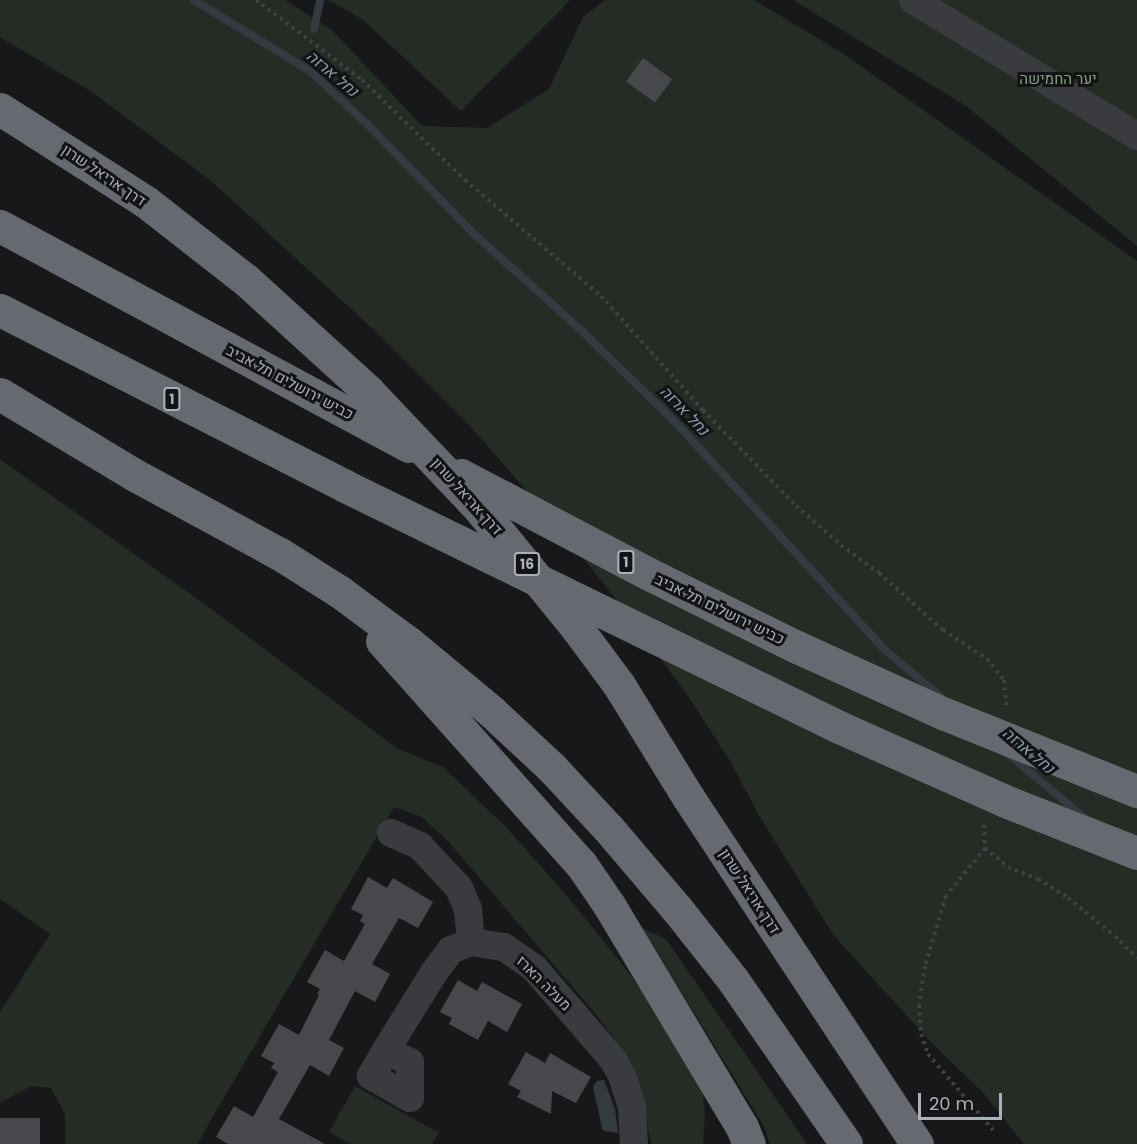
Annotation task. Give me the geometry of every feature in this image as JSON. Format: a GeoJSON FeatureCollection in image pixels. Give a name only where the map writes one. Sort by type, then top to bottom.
{"type":"FeatureCollection","features":[{"type":"Feature","properties":{"kind":"highway","name":"דרך אריאל שרון"},"geometry":{"type":"LineString","coordinates":[[0,109],[146,202],[246,280],[368,390],[479,508],[570,619],[619,686],[688,797],[917,1144]]}},
{"type":"Feature","properties":{"kind":"highway","name":"כביש ירושלים תל אביב"},"geometry":{"type":"LineString","coordinates":[[0,226],[647,573],[797,647],[945,714],[1137,791]]}},
{"type":"Feature","properties":{"kind":"highway","name":"1"},"geometry":{"type":"LineString","coordinates":[[0,310],[345,486],[839,727],[1005,801],[1137,853]]}},
{"type":"Feature","properties":{"kind":"highway"},"geometry":{"type":"LineString","coordinates":[[0,394],[133,474],[280,554],[339,592],[409,643],[492,712],[552,768],[608,828],[677,909],[733,980],[846,1144]]}},
{"type":"Feature","properties":{"kind":"highway"},"geometry":{"type":"LineString","coordinates":[[339,592],[581,864],[609,905],[742,1127],[749,1144]]}},
{"type":"Feature","properties":{"kind":"street"},"geometry":{"type":"LineString","coordinates":[[913,0],[1137,136]]}},
{"type":"Feature","properties":{"kind":"street"},"geometry":{"type":"LineString","coordinates":[[386,1050],[442,959],[451,950],[471,942],[468,909],[459,888],[420,846],[391,833]]}},
{"type":"Feature","properties":{"kind":"street","name":"מעלה הארז"},"geometry":{"type":"LineString","coordinates":[[471,942],[482,941],[504,947],[525,960],[605,1047],[628,1091],[635,1124],[634,1144]]}},
{"type":"Feature","properties":{"kind":"path"},"geometry":{"type":"LineString","coordinates":[[256,0],[362,80],[465,180],[601,296],[703,410],[796,506],[841,545],[879,573],[943,630],[987,659],[1004,680],[1005,709]]}},
{"type":"Feature","properties":{"kind":"path"},"geometry":{"type":"LineString","coordinates":[[986,818],[985,848],[946,897],[925,966],[919,1005],[921,1034],[928,1054],[993,1130]]}},
{"type":"Feature","properties":{"kind":"path"},"geometry":{"type":"LineString","coordinates":[[985,848],[1008,867],[1038,879],[1068,898],[1115,936],[1137,958]]}},
{"type":"Feature","properties":{"kind":"green space"},"geometry":{"type":"Polygon","coordinates":[[[0,0],[285,0],[332,30],[422,126],[487,128],[549,89],[583,17],[605,0],[754,0],[841,52],[1137,261],[1137,1144],[1024,1144],[985,1095],[931,1042],[834,936],[760,817],[730,761],[686,693],[612,594],[542,508],[468,424],[374,330],[210,180],[92,92],[0,37],[0,0]]]}},
{"type":"Feature","properties":{"kind":"green space"},"geometry":{"type":"Polygon","coordinates":[[[328,0],[570,0],[461,111],[362,19],[328,0]]]}},
{"type":"Feature","properties":{"kind":"green space","name":"יער החמישה"},"geometry":{"type":"Polygon","coordinates":[[[793,0],[1137,0],[1137,246],[966,106],[793,0]]]}},
{"type":"Feature","properties":{"kind":"green space"},"geometry":{"type":"Polygon","coordinates":[[[0,459],[210,608],[398,749],[443,767],[507,828],[568,897],[622,964],[690,1056],[702,1082],[705,1114],[703,1144],[651,1144],[643,1099],[618,1044],[594,1012],[448,841],[422,817],[394,807],[197,1144],[65,1144],[65,1114],[51,1088],[31,1086],[0,1103],[0,1012],[50,934],[0,899],[0,459]]]}},
{"type":"Feature","properties":{"kind":"green space"},"geometry":{"type":"Polygon","coordinates":[[[642,928],[666,939],[807,1144],[770,1144],[764,1126],[642,928]]]}},
{"type":"Feature","properties":{"kind":"green space"},"geometry":{"type":"Polygon","coordinates":[[[355,1086],[439,1133],[432,1144],[350,1144],[329,1132],[355,1086]]]}},
{"type":"Feature","properties":{"kind":"shaded area"},"geometry":{"type":"Polygon","coordinates":[[[604,1080],[615,1109],[618,1133],[604,1131],[602,1128],[593,1087],[597,1081],[604,1080]]]}},
{"type":"Feature","properties":{"kind":"building"},"geometry":{"type":"Polygon","coordinates":[[[643,58],[672,79],[655,103],[626,81],[643,58]]]}},
{"type":"Feature","properties":{"kind":"building"},"geometry":{"type":"Polygon","coordinates":[[[368,877],[387,888],[393,878],[433,902],[418,928],[399,918],[372,964],[390,974],[375,1002],[355,991],[329,1040],[344,1048],[329,1076],[310,1065],[279,1119],[325,1144],[228,1144],[216,1137],[234,1106],[253,1117],[278,1072],[271,1068],[274,1063],[261,1056],[279,1024],[299,1035],[319,995],[317,994],[320,989],[307,982],[325,950],[344,961],[365,924],[360,921],[363,915],[351,909],[368,877]]]}},
{"type":"Feature","properties":{"kind":"building"},"geometry":{"type":"Polygon","coordinates":[[[458,980],[477,991],[482,982],[522,1004],[507,1032],[488,1021],[478,1040],[449,1024],[452,1018],[440,1012],[458,980]]]}},
{"type":"Feature","properties":{"kind":"building"},"geometry":{"type":"Polygon","coordinates":[[[526,1052],[545,1063],[550,1053],[591,1077],[576,1103],[552,1091],[551,1114],[517,1097],[521,1091],[508,1084],[526,1052]]]}},
{"type":"Feature","properties":{"kind":"building"},"geometry":{"type":"Polygon","coordinates":[[[0,1118],[40,1118],[40,1144],[0,1144],[0,1118]]]}},
{"type":"Feature","properties":{"kind":"waterway","name":"נחל ארזה"},"geometry":{"type":"LineString","coordinates":[[194,0],[310,71],[370,127],[471,231],[581,330],[679,426],[885,650],[941,697]]}},
{"type":"Feature","properties":{"kind":"waterway"},"geometry":{"type":"LineString","coordinates":[[314,29],[320,0]]}},
{"type":"Feature","properties":{"kind":"waterway","name":"נחל ארזה"},"geometry":{"type":"LineString","coordinates":[[1008,754],[1086,819]]}}]}
